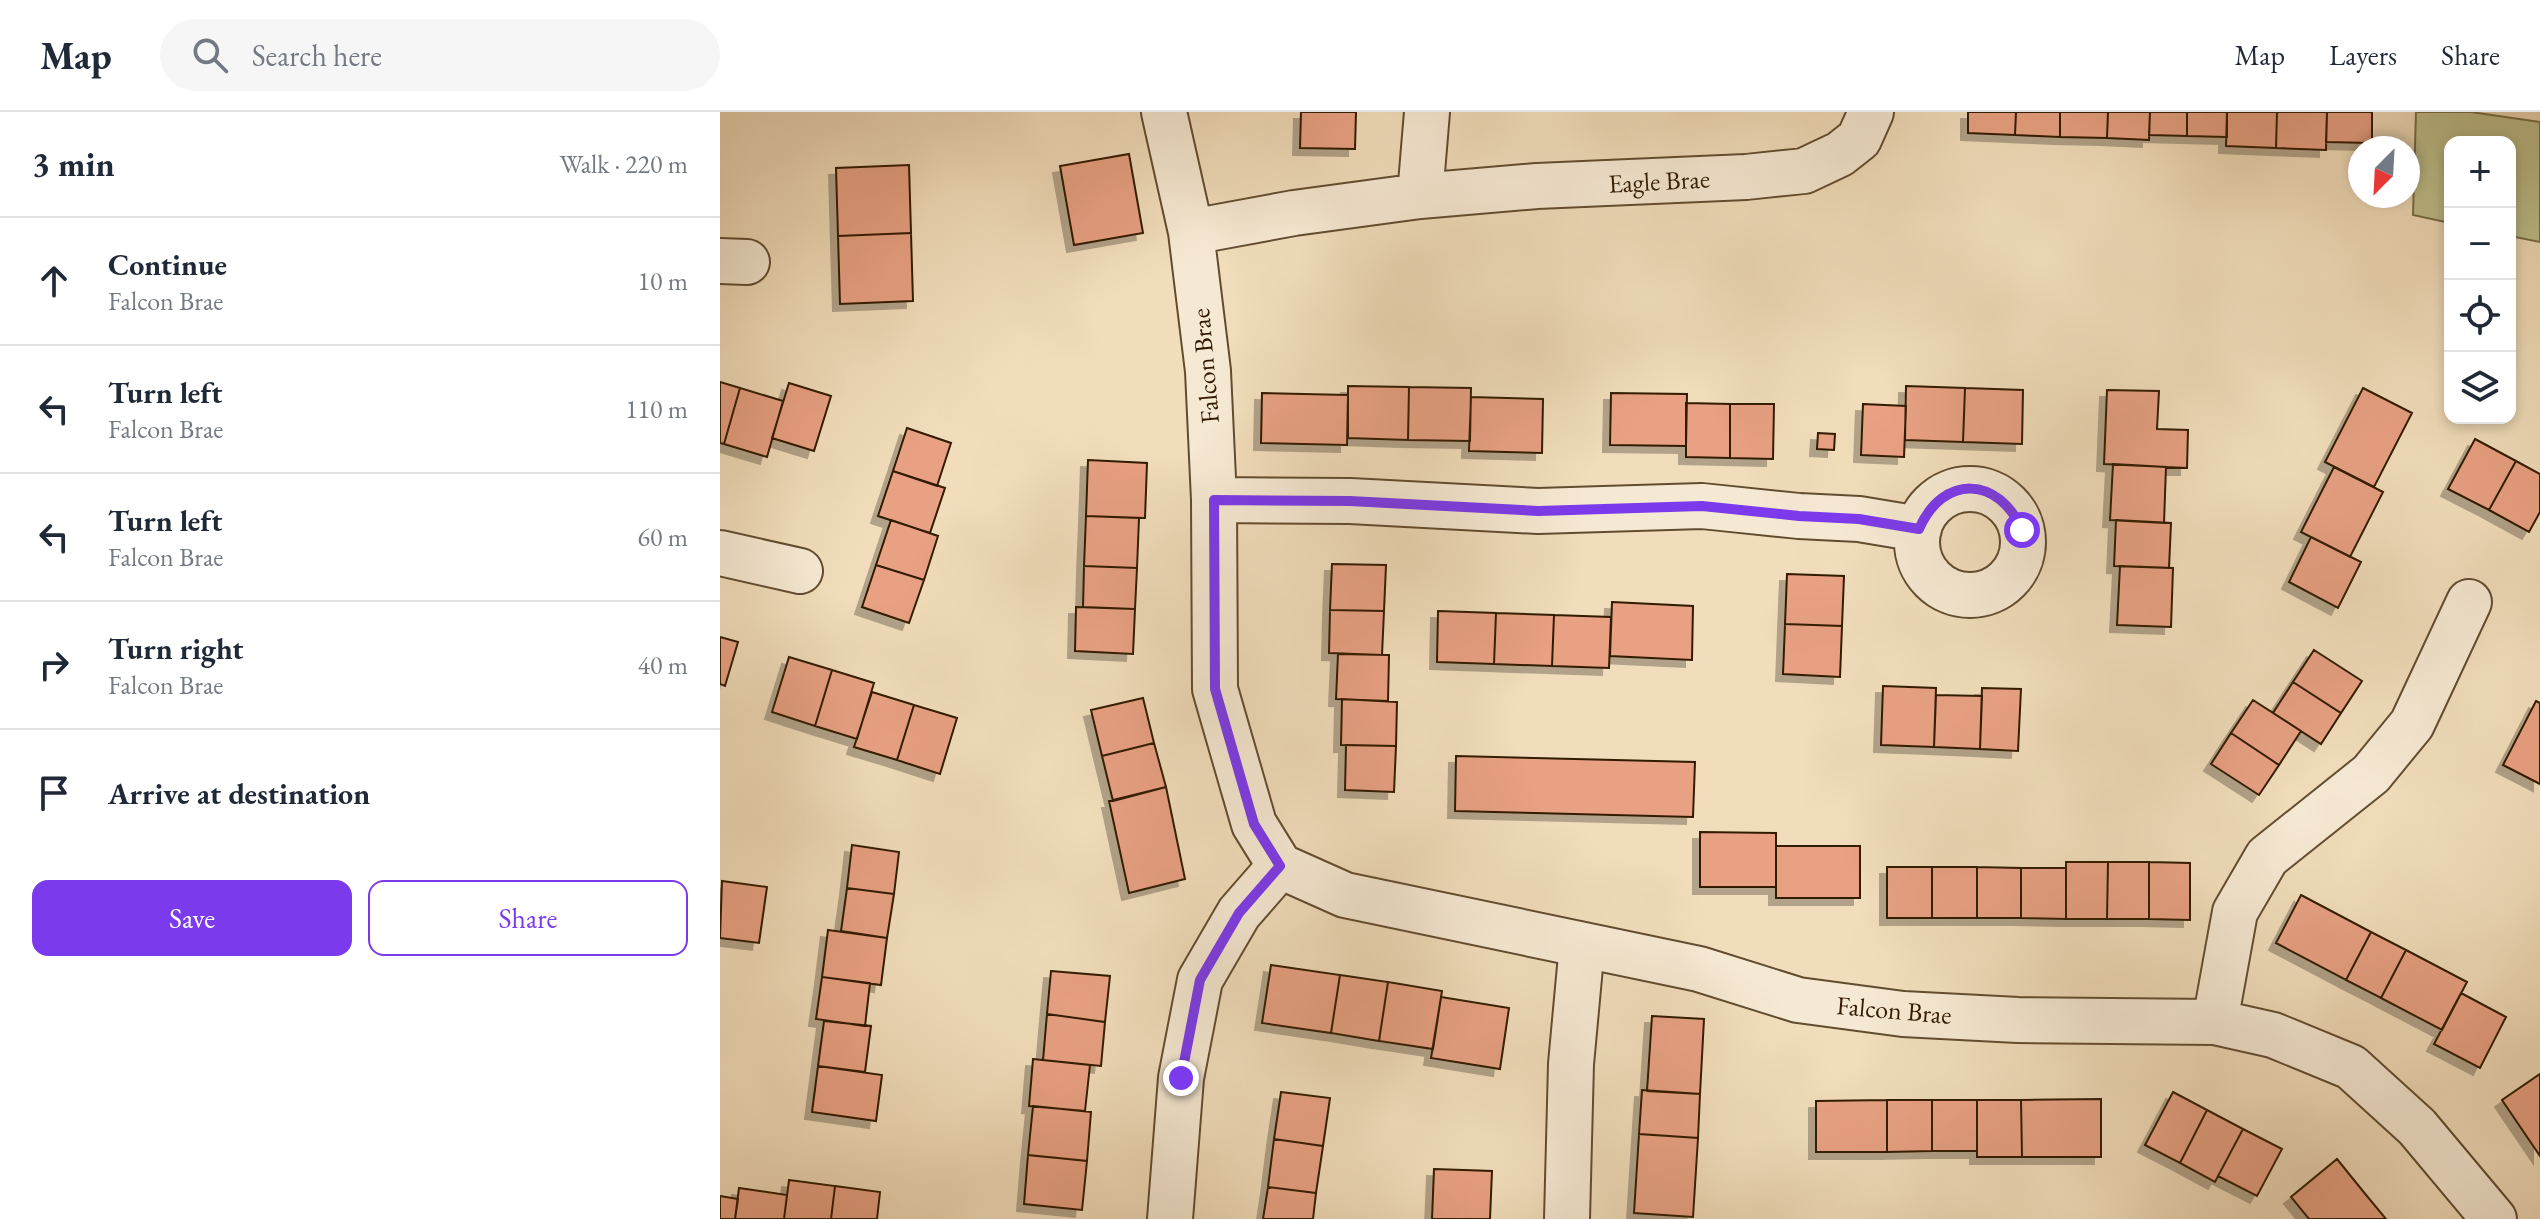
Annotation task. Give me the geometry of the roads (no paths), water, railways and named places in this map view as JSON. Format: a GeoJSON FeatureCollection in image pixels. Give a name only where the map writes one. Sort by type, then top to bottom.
{"type":"FeatureCollection","features":[{"type":"Feature","properties":{"kind":"street"},"geometry":{"type":"LineString","coordinates":[[1164,112],[1191,232]]}},
{"type":"Feature","properties":{"kind":"street"},"geometry":{"type":"LineString","coordinates":[[1420,196],[1427,112]]}},
{"type":"Feature","properties":{"kind":"street","name":"Eagle Brae"},"geometry":{"type":"LineString","coordinates":[[1191,232],[1294,213],[1420,196],[1804,171],[1840,154],[1859,139],[1871,112]]}},
{"type":"Feature","properties":{"kind":"street","name":"Falcon Brae"},"geometry":{"type":"LineString","coordinates":[[1191,232],[1208,371],[1214,500],[1215,689],[1254,824],[1280,866],[1345,895],[1699,969],[1798,1000],[1888,1012],[2018,1020],[2215,1022],[2273,1035],[2351,1067],[2417,1127],[2494,1219]]}},
{"type":"Feature","properties":{"kind":"street"},"geometry":{"type":"LineString","coordinates":[[1214,500],[1350,501],[1538,511],[1702,506],[1859,519],[1919,529]]}},
{"type":"Feature","properties":{"kind":"street"},"geometry":{"type":"LineString","coordinates":[[720,553],[800,571]]}},
{"type":"Feature","properties":{"kind":"street"},"geometry":{"type":"LineString","coordinates":[[2215,1022],[2235,912],[2267,857],[2371,774],[2412,724],[2469,602]]}},
{"type":"Feature","properties":{"kind":"street"},"geometry":{"type":"LineString","coordinates":[[1170,1219],[1181,1078],[1200,980],[1239,913],[1280,866]]}},
{"type":"Feature","properties":{"kind":"street"},"geometry":{"type":"LineString","coordinates":[[1567,1219],[1571,1064],[1582,945]]}}]}
